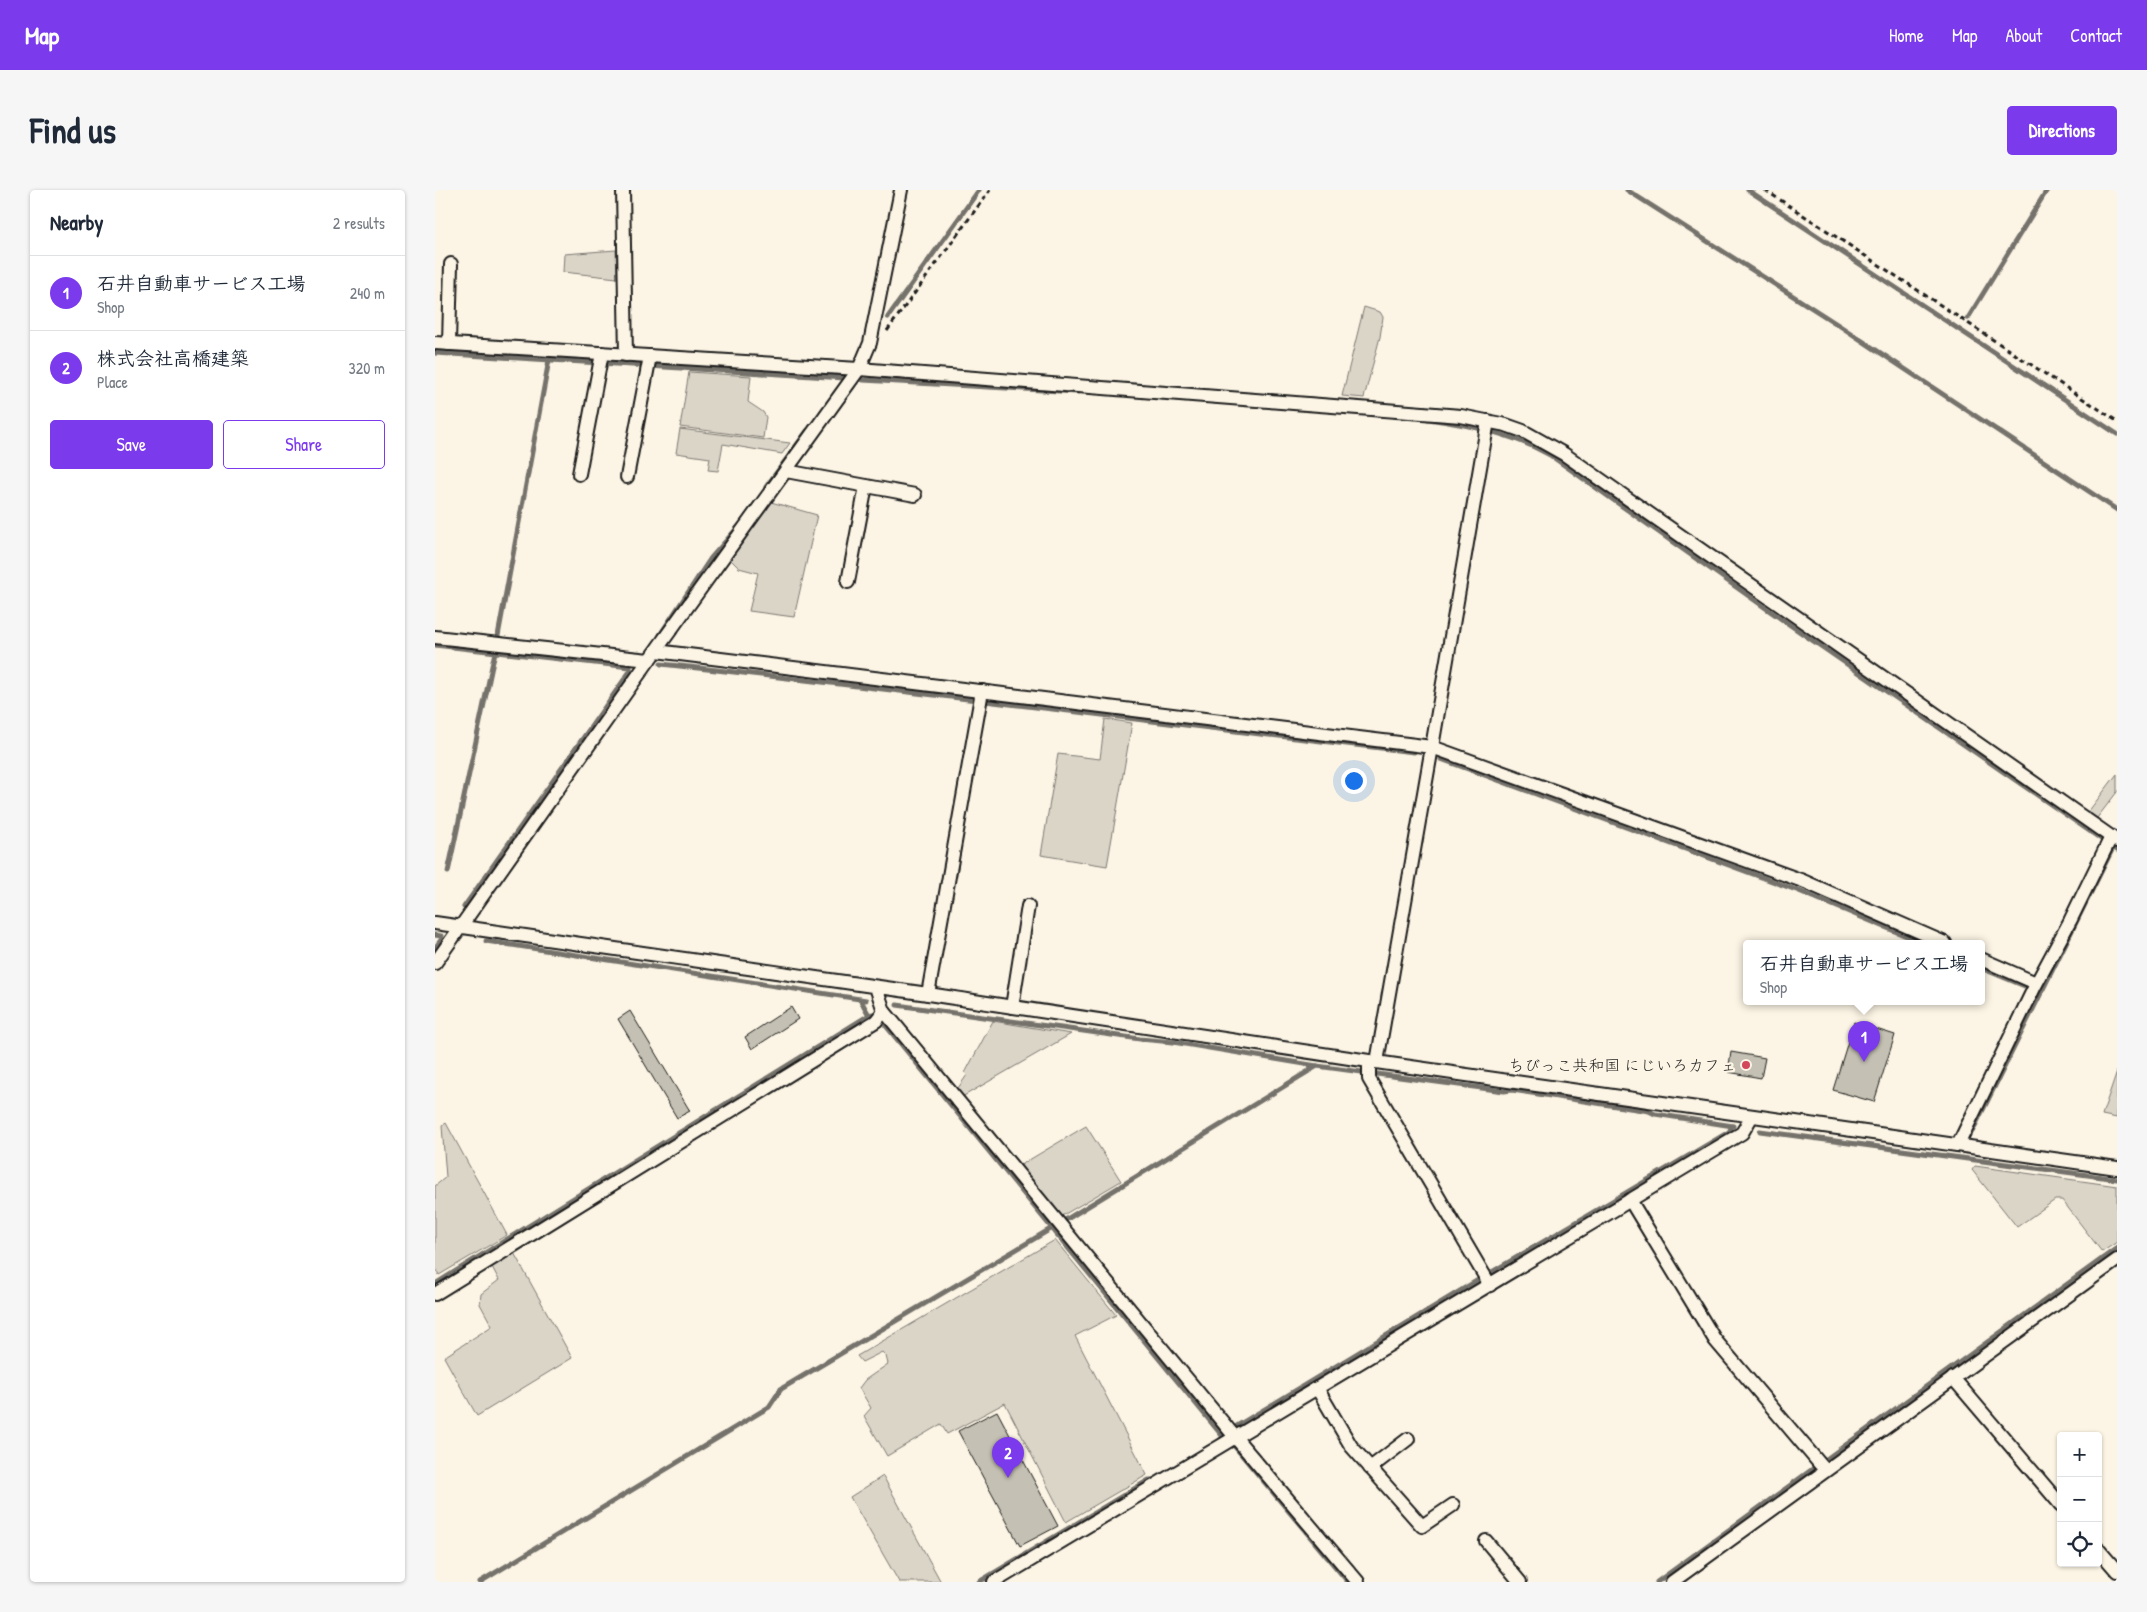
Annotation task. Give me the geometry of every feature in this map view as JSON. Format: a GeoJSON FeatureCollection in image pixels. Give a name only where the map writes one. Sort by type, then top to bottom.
{"type":"FeatureCollection","features":[{"type":"Feature","properties":{"kind":"street"},"geometry":{"type":"LineString","coordinates":[[623,190],[626,355]]}},
{"type":"Feature","properties":{"kind":"street"},"geometry":{"type":"LineString","coordinates":[[435,963],[653,655],[859,370],[870,343],[901,190]]}},
{"type":"Feature","properties":{"kind":"street"},"geometry":{"type":"LineString","coordinates":[[449,344],[451,264]]}},
{"type":"Feature","properties":{"kind":"street"},"geometry":{"type":"LineString","coordinates":[[435,343],[859,370],[1461,416],[1487,426],[1523,431],[1564,454],[2111,841],[2034,987],[1958,1145]]}},
{"type":"Feature","properties":{"kind":"street"},"geometry":{"type":"LineString","coordinates":[[579,474],[602,353]]}},
{"type":"Feature","properties":{"kind":"street"},"geometry":{"type":"LineString","coordinates":[[627,477],[649,356]]}},
{"type":"Feature","properties":{"kind":"street"},"geometry":{"type":"LineString","coordinates":[[1487,426],[1432,747],[1369,1079],[1490,1285]]}},
{"type":"Feature","properties":{"kind":"street"},"geometry":{"type":"LineString","coordinates":[[786,471],[915,495]]}},
{"type":"Feature","properties":{"kind":"street"},"geometry":{"type":"LineString","coordinates":[[848,582],[866,486]]}},
{"type":"Feature","properties":{"kind":"street"},"geometry":{"type":"LineString","coordinates":[[435,638],[653,655],[980,698],[1432,747],[1803,881],[1938,940]]}},
{"type":"Feature","properties":{"kind":"street"},"geometry":{"type":"LineString","coordinates":[[927,994],[980,698]]}},
{"type":"Feature","properties":{"kind":"street"},"geometry":{"type":"LineString","coordinates":[[1012,1007],[1028,906]]}},
{"type":"Feature","properties":{"kind":"street"},"geometry":{"type":"LineString","coordinates":[[435,923],[2117,1168]]}},
{"type":"Feature","properties":{"kind":"street"},"geometry":{"type":"LineString","coordinates":[[1985,961],[2034,987]]}},
{"type":"Feature","properties":{"kind":"street"},"geometry":{"type":"LineString","coordinates":[[876,987],[880,1016],[1059,1224],[1358,1582]]}},
{"type":"Feature","properties":{"kind":"street"},"geometry":{"type":"LineString","coordinates":[[435,1294],[880,1016]]}},
{"type":"Feature","properties":{"kind":"street"},"geometry":{"type":"LineString","coordinates":[[994,1582],[1743,1133],[1752,1116]]}},
{"type":"Feature","properties":{"kind":"street"},"geometry":{"type":"LineString","coordinates":[[1630,1200],[1715,1340],[1821,1465]]}},
{"type":"Feature","properties":{"kind":"street"},"geometry":{"type":"LineString","coordinates":[[1672,1582],[1821,1465],[1953,1378],[2117,1260]]}},
{"type":"Feature","properties":{"kind":"street"},"geometry":{"type":"LineString","coordinates":[[1953,1378],[2057,1500]]}},
{"type":"Feature","properties":{"kind":"street"},"geometry":{"type":"LineString","coordinates":[[1317,1388],[1351,1446],[1422,1526],[1453,1505]]}},
{"type":"Feature","properties":{"kind":"street"},"geometry":{"type":"LineString","coordinates":[[1370,1468],[1408,1440]]}},
{"type":"Feature","properties":{"kind":"street"},"geometry":{"type":"LineString","coordinates":[[1486,1541],[1520,1582]]}},
{"type":"Feature","properties":{"kind":"street"},"geometry":{"type":"LineString","coordinates":[[2102,1554],[2117,1571]]}},
{"type":"Feature","properties":{"kind":"path"},"geometry":{"type":"LineString","coordinates":[[870,343],[889,329],[990,190]]}},
{"type":"Feature","properties":{"kind":"path"},"geometry":{"type":"LineString","coordinates":[[1765,190],[2117,421]]}},
{"type":"Feature","properties":{"kind":"shaded area"},"geometry":{"type":"Polygon","coordinates":[[[616,250],[617,278],[563,272],[564,254],[616,250]]]}},
{"type":"Feature","properties":{"kind":"shaded area"},"geometry":{"type":"Polygon","coordinates":[[[1364,307],[1380,312],[1383,317],[1380,337],[1364,398],[1342,396],[1364,307]]]}},
{"type":"Feature","properties":{"kind":"shaded area"},"geometry":{"type":"Polygon","coordinates":[[[689,372],[751,376],[748,402],[763,412],[766,417],[763,438],[680,427],[689,372]]]}},
{"type":"Feature","properties":{"kind":"shaded area"},"geometry":{"type":"Polygon","coordinates":[[[680,429],[790,443],[782,454],[723,444],[718,471],[708,470],[710,458],[676,453],[680,429]]]}},
{"type":"Feature","properties":{"kind":"shaded area"},"geometry":{"type":"Polygon","coordinates":[[[771,502],[817,515],[794,617],[749,611],[758,573],[739,568],[730,559],[771,502]]]}},
{"type":"Feature","properties":{"kind":"shaded area"},"geometry":{"type":"Polygon","coordinates":[[[1105,719],[1132,723],[1107,866],[1041,855],[1058,754],[1100,759],[1105,719]]]}},
{"type":"Feature","properties":{"kind":"shaded area"},"geometry":{"type":"Polygon","coordinates":[[[2117,774],[2117,792],[2097,818],[2088,812],[2117,774]]]}},
{"type":"Feature","properties":{"kind":"shaded area"},"geometry":{"type":"Polygon","coordinates":[[[993,1021],[1071,1034],[962,1097],[956,1091],[967,1075],[965,1073],[993,1021]]]}},
{"type":"Feature","properties":{"kind":"shaded area"},"geometry":{"type":"Polygon","coordinates":[[[2117,1071],[2117,1118],[2102,1115],[2117,1071]]]}},
{"type":"Feature","properties":{"kind":"shaded area"},"geometry":{"type":"Polygon","coordinates":[[[446,1123],[507,1235],[439,1275],[435,1267],[435,1186],[446,1177],[442,1126],[446,1123]]]}},
{"type":"Feature","properties":{"kind":"shaded area"},"geometry":{"type":"Polygon","coordinates":[[[1086,1126],[1121,1181],[1060,1217],[1019,1166],[1086,1126]]]}},
{"type":"Feature","properties":{"kind":"shaded area"},"geometry":{"type":"Polygon","coordinates":[[[1975,1166],[2117,1186],[2117,1242],[2102,1252],[2062,1200],[2055,1200],[2017,1227],[1972,1170],[1975,1166]]]}},
{"type":"Feature","properties":{"kind":"shaded area"},"geometry":{"type":"Polygon","coordinates":[[[1055,1240],[1116,1315],[1075,1336],[1147,1475],[1066,1522],[1005,1403],[947,1434],[941,1424],[887,1456],[864,1416],[871,1408],[859,1388],[865,1380],[888,1364],[886,1356],[882,1352],[862,1362],[857,1356],[1055,1240]]]}},
{"type":"Feature","properties":{"kind":"shaded area"},"geometry":{"type":"Polygon","coordinates":[[[513,1251],[572,1358],[477,1416],[444,1357],[492,1326],[480,1304],[481,1294],[499,1280],[491,1265],[513,1251]]]}},
{"type":"Feature","properties":{"kind":"shaded area"},"geometry":{"type":"Polygon","coordinates":[[[883,1476],[941,1582],[899,1582],[850,1497],[883,1476]]]}},
{"type":"Feature","properties":{"kind":"building"},"geometry":{"type":"Polygon","coordinates":[[[791,1007],[798,1019],[752,1049],[745,1037],[791,1007]]]}},
{"type":"Feature","properties":{"kind":"building"},"geometry":{"type":"Polygon","coordinates":[[[630,1011],[690,1111],[677,1118],[618,1019],[630,1011]]]}},
{"type":"Feature","properties":{"kind":"building"},"geometry":{"type":"Polygon","coordinates":[[[1854,1022],[1895,1035],[1874,1102],[1833,1090],[1854,1022]]]}},
{"type":"Feature","properties":{"kind":"building","name":"ちびっこ共和国 にじいろカフェ"},"geometry":{"type":"Polygon","coordinates":[[[1731,1052],[1765,1058],[1761,1078],[1728,1072],[1731,1052]]]}},
{"type":"Feature","properties":{"kind":"building"},"geometry":{"type":"Polygon","coordinates":[[[997,1411],[1058,1526],[1020,1546],[958,1431],[997,1411]]]}},
{"type":"Feature","properties":{"kind":"waterway"},"geometry":{"type":"LineString","coordinates":[[888,317],[979,190]]}},
{"type":"Feature","properties":{"kind":"waterway"},"geometry":{"type":"LineString","coordinates":[[1627,190],[1840,326],[2117,510]]}},
{"type":"Feature","properties":{"kind":"waterway"},"geometry":{"type":"LineString","coordinates":[[1748,190],[2117,434]]}},
{"type":"Feature","properties":{"kind":"waterway"},"geometry":{"type":"LineString","coordinates":[[1968,318],[2047,190]]}},
{"type":"Feature","properties":{"kind":"waterway"},"geometry":{"type":"LineString","coordinates":[[435,353],[845,378]]}},
{"type":"Feature","properties":{"kind":"waterway"},"geometry":{"type":"LineString","coordinates":[[448,872],[495,652],[549,360]]}},
{"type":"Feature","properties":{"kind":"waterway"},"geometry":{"type":"LineString","coordinates":[[863,380],[1078,392]]}},
{"type":"Feature","properties":{"kind":"waterway"},"geometry":{"type":"LineString","coordinates":[[1428,419],[1491,431],[1521,441],[1550,455],[1770,611],[2117,850]]}},
{"type":"Feature","properties":{"kind":"waterway"},"geometry":{"type":"LineString","coordinates":[[766,487],[807,431]]}},
{"type":"Feature","properties":{"kind":"waterway"},"geometry":{"type":"LineString","coordinates":[[660,635],[711,558],[740,525]]}},
{"type":"Feature","properties":{"kind":"waterway"},"geometry":{"type":"LineString","coordinates":[[435,645],[630,667]]}},
{"type":"Feature","properties":{"kind":"waterway"},"geometry":{"type":"LineString","coordinates":[[661,664],[1414,752]]}},
{"type":"Feature","properties":{"kind":"waterway"},"geometry":{"type":"LineString","coordinates":[[464,907],[631,670]]}},
{"type":"Feature","properties":{"kind":"waterway"},"geometry":{"type":"LineString","coordinates":[[1441,759],[1799,891],[1916,940]]}},
{"type":"Feature","properties":{"kind":"waterway"},"geometry":{"type":"LineString","coordinates":[[1972,1132],[2113,848]]}},
{"type":"Feature","properties":{"kind":"waterway"},"geometry":{"type":"LineString","coordinates":[[435,935],[441,936]]}},
{"type":"Feature","properties":{"kind":"waterway"},"geometry":{"type":"LineString","coordinates":[[435,948],[441,940]]}},
{"type":"Feature","properties":{"kind":"waterway"},"geometry":{"type":"LineString","coordinates":[[486,941],[866,1000]]}},
{"type":"Feature","properties":{"kind":"waterway"},"geometry":{"type":"LineString","coordinates":[[1985,970],[2032,989]]}},
{"type":"Feature","properties":{"kind":"waterway"},"geometry":{"type":"LineString","coordinates":[[435,1284],[869,1015],[860,999]]}},
{"type":"Feature","properties":{"kind":"waterway"},"geometry":{"type":"LineString","coordinates":[[897,1005],[1173,1042],[1317,1066],[1504,1091],[1512,1090],[1733,1126]]}},
{"type":"Feature","properties":{"kind":"waterway"},"geometry":{"type":"LineString","coordinates":[[869,1015],[873,1014],[882,1021],[1224,1438],[1221,1439]]}},
{"type":"Feature","properties":{"kind":"waterway"},"geometry":{"type":"LineString","coordinates":[[480,1582],[769,1407],[781,1389],[1054,1227],[1317,1066]]}},
{"type":"Feature","properties":{"kind":"waterway"},"geometry":{"type":"LineString","coordinates":[[1237,1426],[1475,1282],[1729,1132],[1732,1126]]}},
{"type":"Feature","properties":{"kind":"waterway"},"geometry":{"type":"LineString","coordinates":[[1760,1131],[2117,1179]]}},
{"type":"Feature","properties":{"kind":"waterway"},"geometry":{"type":"LineString","coordinates":[[1657,1582],[2117,1248]]}},
{"type":"Feature","properties":{"kind":"waterway"},"geometry":{"type":"LineString","coordinates":[[1235,1447],[1348,1582]]}},
{"type":"Feature","properties":{"kind":"waterway"},"geometry":{"type":"LineString","coordinates":[[979,1582],[1149,1480],[1154,1480]]}},
{"type":"Feature","properties":{"kind":"place","name":"石井自動車サービス工場"},"geometry":{"type":"Point","coordinates":[1864,1062]}},
{"type":"Feature","properties":{"kind":"place","name":"ちびっこ共和国 にじいろカフェ"},"geometry":{"type":"Point","coordinates":[1746,1065]}},
{"type":"Feature","properties":{"kind":"place","name":"株式会社高橋建築"},"geometry":{"type":"Point","coordinates":[1008,1478]}}]}
